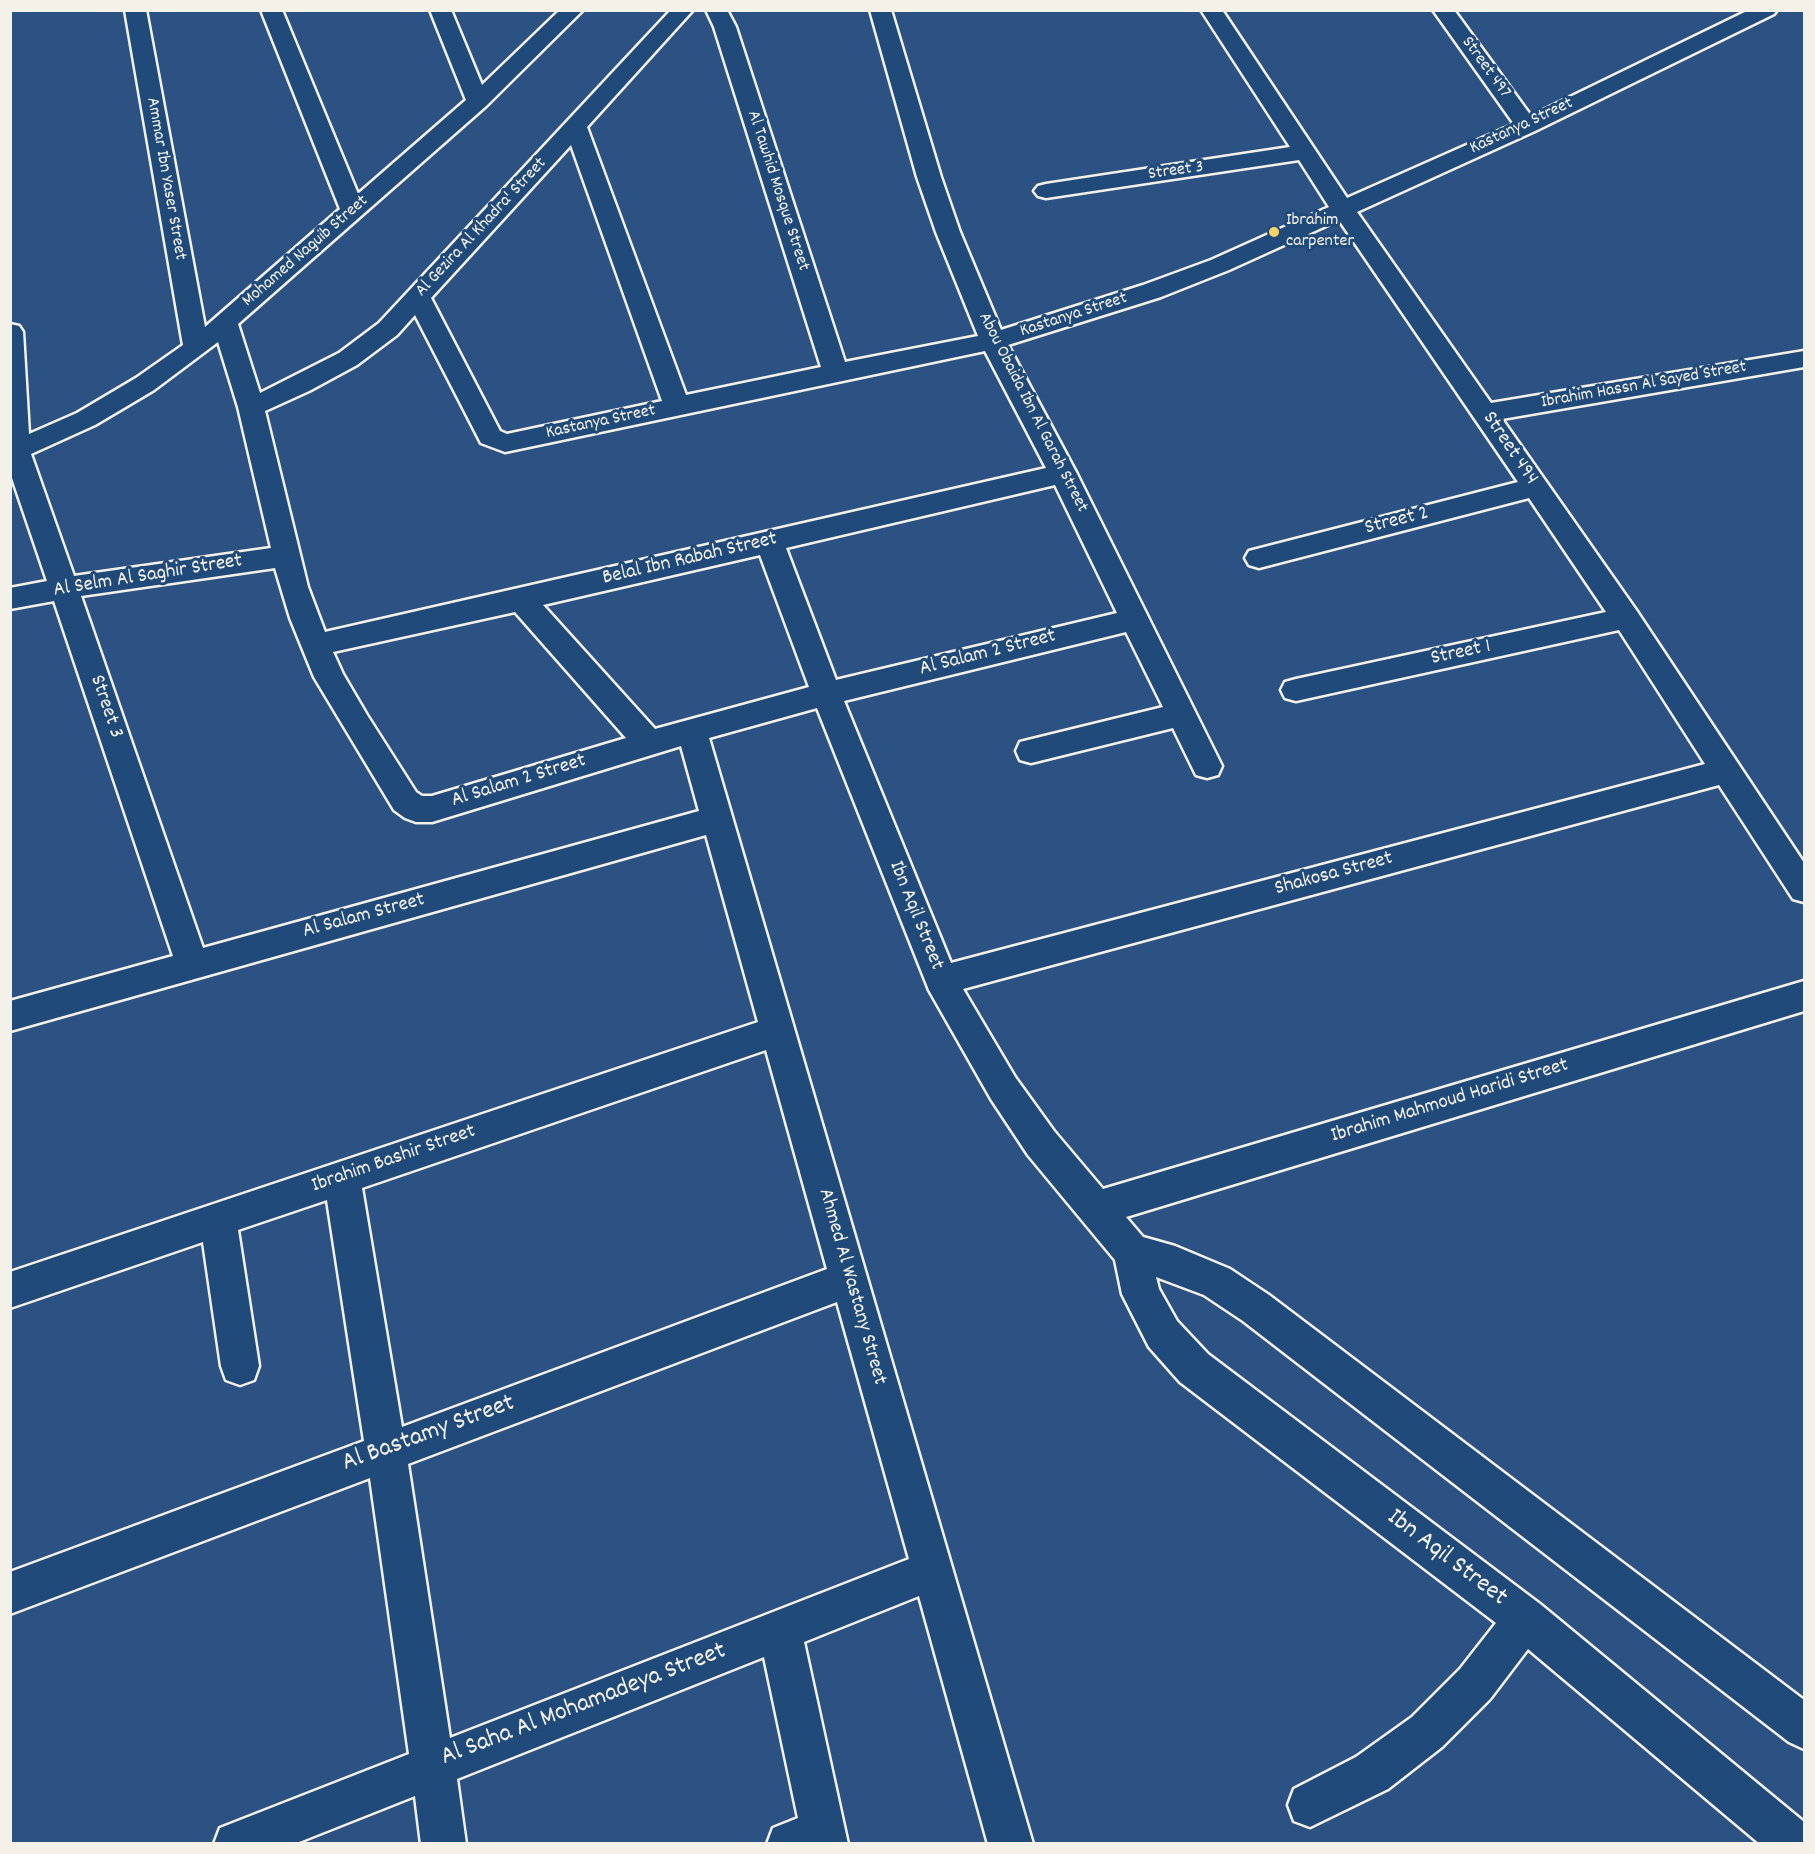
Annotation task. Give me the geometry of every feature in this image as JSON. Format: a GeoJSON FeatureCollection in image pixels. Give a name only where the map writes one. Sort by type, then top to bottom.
{"type":"FeatureCollection","features":[{"type":"Feature","properties":{"kind":"street","name":"Ammar Ibn Yaser Street"},"geometry":{"type":"LineString","coordinates":[[135,10],[196,348]]}},
{"type":"Feature","properties":{"kind":"street"},"geometry":{"type":"LineString","coordinates":[[271,10],[353,211]]}},
{"type":"Feature","properties":{"kind":"street"},"geometry":{"type":"LineString","coordinates":[[440,10],[478,101]]}},
{"type":"Feature","properties":{"kind":"street","name":"Mohamed Naguib Street"},"geometry":{"type":"LineString","coordinates":[[14,452],[86,419],[145,384],[196,348],[478,101],[573,10]]}},
{"type":"Feature","properties":{"kind":"street","name":"Al Gezira Al Khadra' Street"},"geometry":{"type":"LineString","coordinates":[[251,407],[300,385],[348,359],[388,329],[683,10]]}},
{"type":"Feature","properties":{"kind":"street","name":"Al Tawhid Mosque Street"},"geometry":{"type":"LineString","coordinates":[[716,10],[725,27],[836,372]]}},
{"type":"Feature","properties":{"kind":"street","name":"Abou Obaida Ibn Al Garah Street"},"geometry":{"type":"LineString","coordinates":[[880,10],[948,232],[993,341],[1063,474],[1207,766]]}},
{"type":"Feature","properties":{"kind":"street","name":"Street 494"},"geometry":{"type":"LineString","coordinates":[[1211,10],[1342,208],[1626,618],[1804,890]]}},
{"type":"Feature","properties":{"kind":"street","name":"Street 497"},"geometry":{"type":"LineString","coordinates":[[1443,10],[1527,126]]}},
{"type":"Feature","properties":{"kind":"street","name":"Kastanya Street"},"geometry":{"type":"LineString","coordinates":[[418,297],[490,438],[496,442],[515,442],[836,372],[993,341],[1152,291],[1283,237],[1342,208],[1527,126],[1767,10]]}},
{"type":"Feature","properties":{"kind":"street"},"geometry":{"type":"LineString","coordinates":[[576,128],[677,406]]}},
{"type":"Feature","properties":{"kind":"street","name":"Street 3"},"geometry":{"type":"LineString","coordinates":[[1046,191],[1305,152]]}},
{"type":"Feature","properties":{"kind":"street","name":"Al Salam 2 Street"},"geometry":{"type":"LineString","coordinates":[[225,322],[251,407],[286,556],[304,618],[330,677],[356,723],[405,801],[416,809],[432,809],[649,743],[826,694],[1135,618]]}},
{"type":"Feature","properties":{"kind":"street","name":"Street 3"},"geometry":{"type":"LineString","coordinates":[[10,332],[14,452],[64,588],[192,964]]}},
{"type":"Feature","properties":{"kind":"street","name":"Ibrahim Hassn Al Sayed Street"},"geometry":{"type":"LineString","coordinates":[[1484,413],[1804,359]]}},
{"type":"Feature","properties":{"kind":"street","name":"Belal Ibn Rabah Street"},"geometry":{"type":"LineString","coordinates":[[317,645],[1063,474]]}},
{"type":"Feature","properties":{"kind":"street","name":"Street 2"},"geometry":{"type":"LineString","coordinates":[[1259,558],[1535,487]]}},
{"type":"Feature","properties":{"kind":"street","name":"Ibn Aqil Street"},"geometry":{"type":"LineString","coordinates":[[769,541],[826,694],[941,980],[1003,1088],[1041,1143],[1132,1252],[1141,1294],[1162,1334],[1194,1368],[1525,1618],[1797,1844]]}},
{"type":"Feature","properties":{"kind":"street","name":"Al Selm Al Saghir Street"},"geometry":{"type":"LineString","coordinates":[[10,599],[64,588],[286,556]]}},
{"type":"Feature","properties":{"kind":"street"},"geometry":{"type":"LineString","coordinates":[[521,600],[649,743]]}},
{"type":"Feature","properties":{"kind":"street","name":"Street 1"},"geometry":{"type":"LineString","coordinates":[[1296,690],[1626,618]]}},
{"type":"Feature","properties":{"kind":"street"},"geometry":{"type":"LineString","coordinates":[[1031,751],[1181,714]]}},
{"type":"Feature","properties":{"kind":"street","name":"Ahmed Al Wastany Street"},"geometry":{"type":"LineString","coordinates":[[692,731],[1011,1844]]}},
{"type":"Feature","properties":{"kind":"street","name":"Shakosa Street"},"geometry":{"type":"LineString","coordinates":[[941,980],[1726,771]]}},
{"type":"Feature","properties":{"kind":"street","name":"Al Salam Street"},"geometry":{"type":"LineString","coordinates":[[10,1016],[717,819]]}},
{"type":"Feature","properties":{"kind":"street","name":"Ibrahim Mahmoud Haridi Street"},"geometry":{"type":"LineString","coordinates":[[1095,1209],[1804,996]]}},
{"type":"Feature","properties":{"kind":"street","name":"Ibrahim Bashir Street"},"geometry":{"type":"LineString","coordinates":[[10,1290],[778,1031]]}},
{"type":"Feature","properties":{"kind":"street"},"geometry":{"type":"LineString","coordinates":[[342,1178],[386,1451],[444,1844]]}},
{"type":"Feature","properties":{"kind":"street"},"geometry":{"type":"LineString","coordinates":[[219,1220],[240,1366]]}},
{"type":"Feature","properties":{"kind":"street"},"geometry":{"type":"LineString","coordinates":[[1132,1252],[1175,1264],[1216,1282],[1256,1308],[1804,1727]]}},
{"type":"Feature","properties":{"kind":"street","name":"Al Bastamy Street"},"geometry":{"type":"LineString","coordinates":[[10,1593],[849,1279]]}},
{"type":"Feature","properties":{"kind":"street","name":"Al Saha Al Mohamadeya Street"},"geometry":{"type":"LineString","coordinates":[[236,1844],[432,1765],[933,1570]]}},
{"type":"Feature","properties":{"kind":"street"},"geometry":{"type":"LineString","coordinates":[[1310,1805],[1372,1773],[1427,1732],[1475,1684],[1525,1618]]}},
{"type":"Feature","properties":{"kind":"street"},"geometry":{"type":"LineString","coordinates":[[780,1631],[813,1840]]}},
{"type":"Feature","properties":{"kind":"place","name":"Ibrahim carpenter"},"geometry":{"type":"Point","coordinates":[1274,232]}}]}
